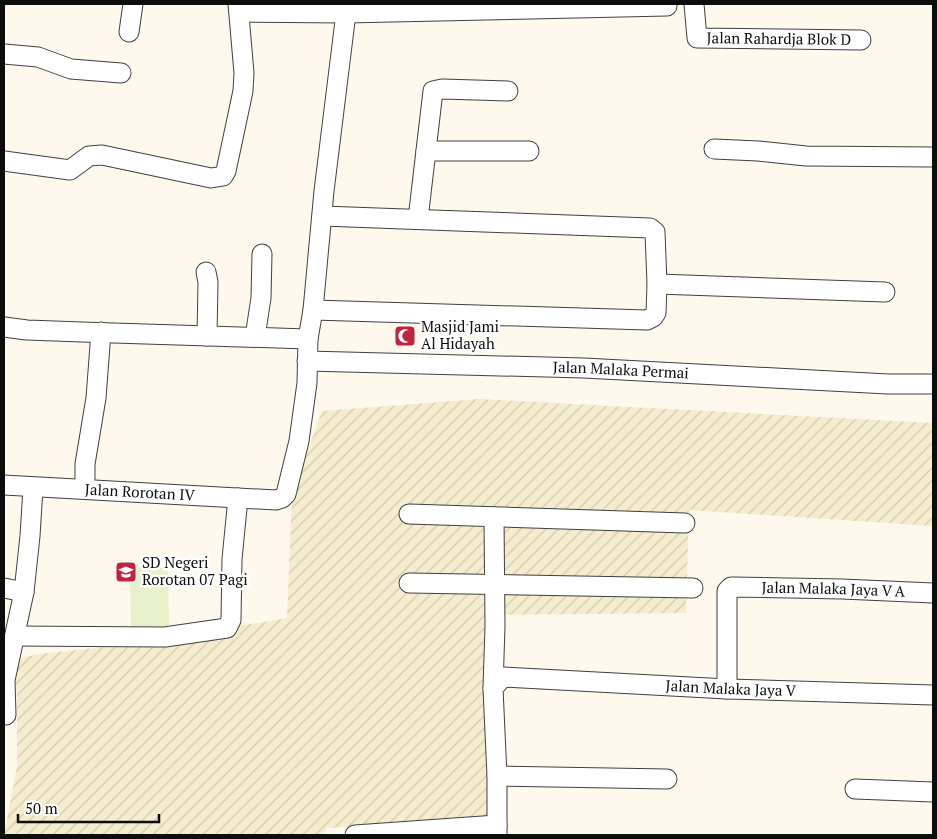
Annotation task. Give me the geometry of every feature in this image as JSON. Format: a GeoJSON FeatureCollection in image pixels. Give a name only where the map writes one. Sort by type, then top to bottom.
{"type":"FeatureCollection","features":[{"type":"Feature","properties":{"kind":"street"},"geometry":{"type":"LineString","coordinates":[[129,32],[133,4]]}},
{"type":"Feature","properties":{"kind":"street","name":"Jalan Rahardja Blok D"},"geometry":{"type":"LineString","coordinates":[[694,4],[697,38],[861,40]]}},
{"type":"Feature","properties":{"kind":"street"},"geometry":{"type":"LineString","coordinates":[[4,161],[70,170],[89,156],[102,155],[211,178],[223,176],[226,171],[243,92],[244,73],[238,8],[667,6]]}},
{"type":"Feature","properties":{"kind":"street"},"geometry":{"type":"LineString","coordinates":[[308,361],[308,339],[313,310],[346,8]]}},
{"type":"Feature","properties":{"kind":"street"},"geometry":{"type":"LineString","coordinates":[[4,54],[38,57],[71,69],[121,73]]}},
{"type":"Feature","properties":{"kind":"street"},"geometry":{"type":"LineString","coordinates":[[418,220],[433,91],[435,89],[508,91]]}},
{"type":"Feature","properties":{"kind":"street"},"geometry":{"type":"LineString","coordinates":[[714,149],[806,156],[933,157]]}},
{"type":"Feature","properties":{"kind":"street"},"geometry":{"type":"LineString","coordinates":[[426,150],[529,152]]}},
{"type":"Feature","properties":{"kind":"street"},"geometry":{"type":"LineString","coordinates":[[313,310],[647,320],[656,314],[655,232],[650,228],[322,216]]}},
{"type":"Feature","properties":{"kind":"street"},"geometry":{"type":"LineString","coordinates":[[255,337],[261,298],[262,254]]}},
{"type":"Feature","properties":{"kind":"street"},"geometry":{"type":"LineString","coordinates":[[206,272],[208,282],[207,336]]}},
{"type":"Feature","properties":{"kind":"street"},"geometry":{"type":"LineString","coordinates":[[657,284],[885,292]]}},
{"type":"Feature","properties":{"kind":"street"},"geometry":{"type":"LineString","coordinates":[[4,327],[27,330],[308,339]]}},
{"type":"Feature","properties":{"kind":"street"},"geometry":{"type":"LineString","coordinates":[[85,489],[85,464],[96,398],[101,332]]}},
{"type":"Feature","properties":{"kind":"street","name":"Jalan Rorotan IV"},"geometry":{"type":"LineString","coordinates":[[4,485],[276,500],[282,498],[286,494],[299,441],[308,361]]}},
{"type":"Feature","properties":{"kind":"street","name":"Jalan Malaka Permai"},"geometry":{"type":"LineString","coordinates":[[308,361],[584,368],[888,384],[933,384]]}},
{"type":"Feature","properties":{"kind":"street"},"geometry":{"type":"LineString","coordinates":[[6,715],[5,680],[24,592],[33,488]]}},
{"type":"Feature","properties":{"kind":"street"},"geometry":{"type":"LineString","coordinates":[[15,636],[165,637],[227,628],[230,626],[231,620],[232,559],[238,498]]}},
{"type":"Feature","properties":{"kind":"street"},"geometry":{"type":"LineString","coordinates":[[409,514],[686,522]]}},
{"type":"Feature","properties":{"kind":"street"},"geometry":{"type":"LineString","coordinates":[[355,835],[497,830],[497,776],[493,688],[496,626],[494,516]]}},
{"type":"Feature","properties":{"kind":"street"},"geometry":{"type":"LineString","coordinates":[[409,583],[693,588]]}},
{"type":"Feature","properties":{"kind":"street","name":"Jalan Malaka Jaya V A"},"geometry":{"type":"LineString","coordinates":[[727,689],[728,589],[733,587],[842,589],[933,593]]}},
{"type":"Feature","properties":{"kind":"street"},"geometry":{"type":"LineString","coordinates":[[4,588],[24,592]]}},
{"type":"Feature","properties":{"kind":"street","name":"Jalan Malaka Jaya V"},"geometry":{"type":"LineString","coordinates":[[493,688],[503,677],[727,689],[933,695]]}},
{"type":"Feature","properties":{"kind":"street"},"geometry":{"type":"LineString","coordinates":[[497,776],[667,779]]}},
{"type":"Feature","properties":{"kind":"street"},"geometry":{"type":"LineString","coordinates":[[854,789],[933,792]]}},
{"type":"Feature","properties":{"kind":"shaded area"},"geometry":{"type":"Polygon","coordinates":[[[480,399],[933,423],[933,526],[689,510],[686,613],[490,615],[487,820],[327,828],[323,835],[4,835],[17,766],[17,698],[13,660],[38,654],[116,646],[287,618],[292,494],[322,411],[480,399]]]}},
{"type":"Feature","properties":{"kind":"green space"},"geometry":{"type":"Polygon","coordinates":[[[130,568],[168,568],[169,634],[131,635],[130,568]]]}},
{"type":"Feature","properties":{"kind":"place","name":"Masjid Jami Al Hidayah"},"geometry":{"type":"Point","coordinates":[405,336]}},
{"type":"Feature","properties":{"kind":"place","name":"SD Negeri Rorotan 07 Pagi"},"geometry":{"type":"Point","coordinates":[126,572]}}]}
